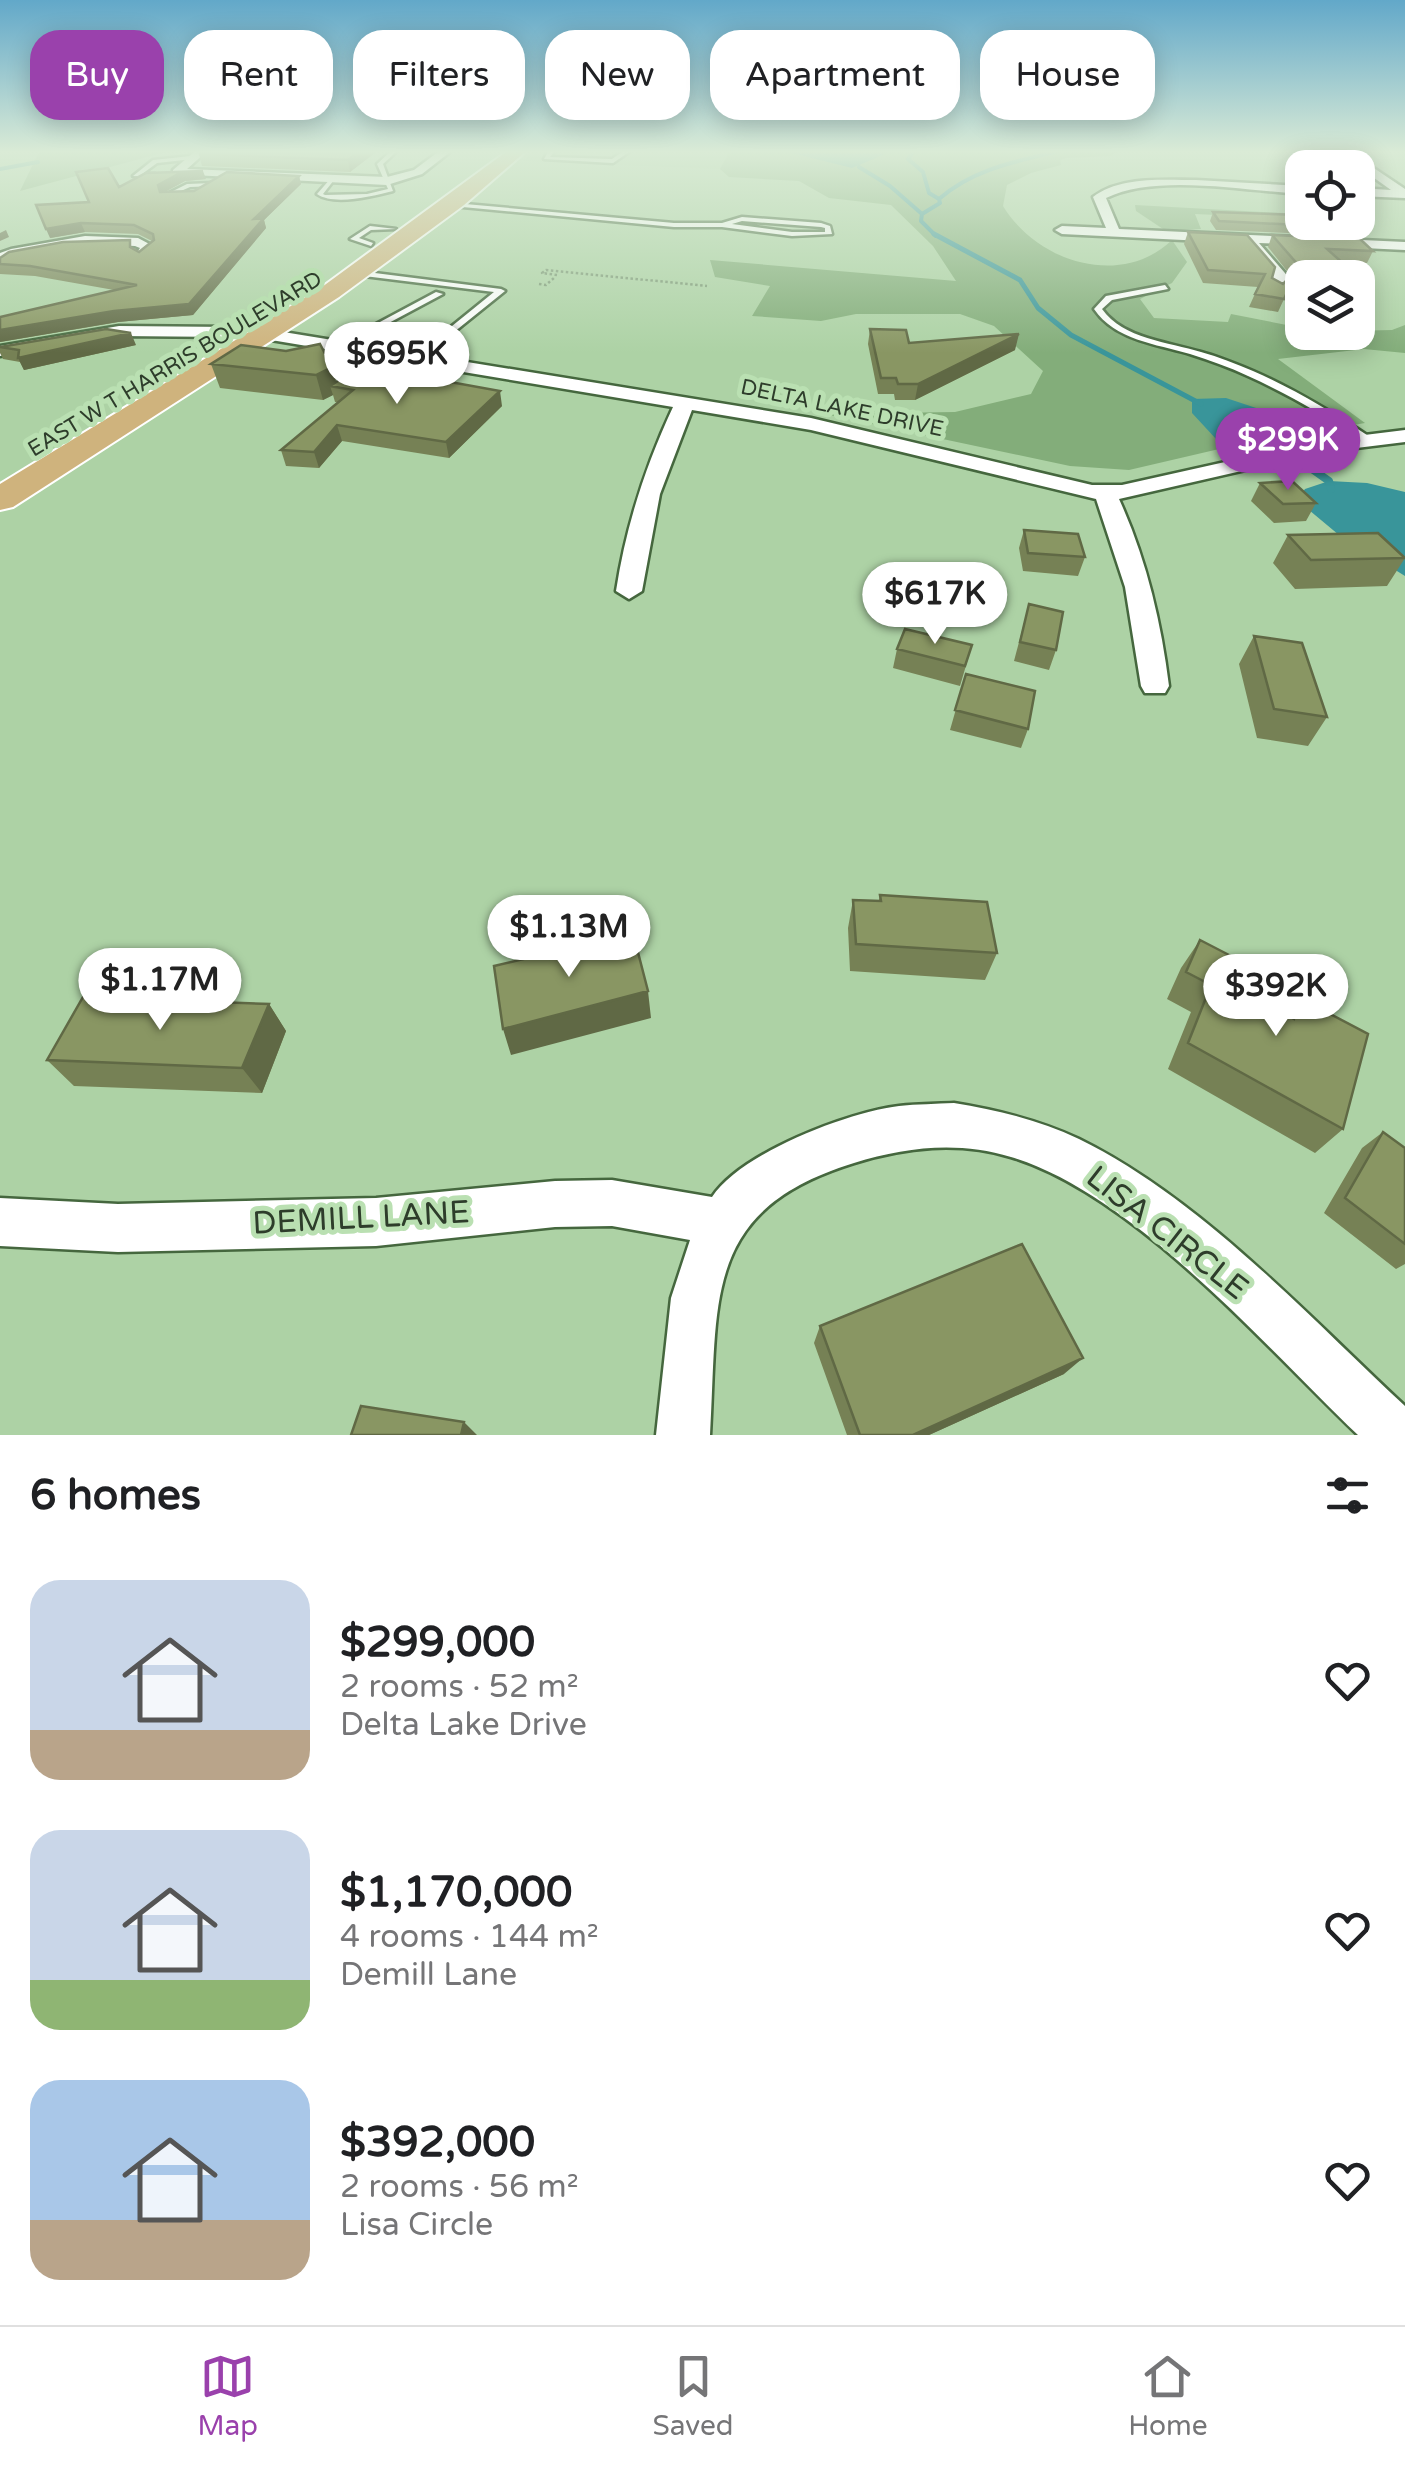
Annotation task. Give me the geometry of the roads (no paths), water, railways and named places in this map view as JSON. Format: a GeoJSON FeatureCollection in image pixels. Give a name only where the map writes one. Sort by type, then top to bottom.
{"type":"FeatureCollection","features":[{"type":"Feature","properties":{"kind":"main road","name":"EAST W T HARRIS BOULEVARD"},"geometry":{"type":"LineString","coordinates":[[0,470],[288,297],[405,219]]}},
{"type":"Feature","properties":{"kind":"main road","name":"EAST W T HARRIS BOULEVARD"},"geometry":{"type":"LineString","coordinates":[[0,499],[265,334],[434,219]]}},
{"type":"Feature","properties":{"kind":"main road"},"geometry":{"type":"LineString","coordinates":[[265,334],[260,327],[288,297]]}},
{"type":"Feature","properties":{"kind":"main road"},"geometry":{"type":"LineString","coordinates":[[209,368],[230,340],[230,332]]}},
{"type":"Feature","properties":{"kind":"street"},"geometry":{"type":"LineString","coordinates":[[1108,219],[1114,232]]}},
{"type":"Feature","properties":{"kind":"street"},"geometry":{"type":"LineString","coordinates":[[1062,230],[1405,246]]}},
{"type":"Feature","properties":{"kind":"street"},"geometry":{"type":"LineString","coordinates":[[1248,238],[1282,280],[1277,288]]}},
{"type":"Feature","properties":{"kind":"street"},"geometry":{"type":"LineString","coordinates":[[0,258],[29,248],[68,242],[138,242],[148,247],[143,254]]}},
{"type":"Feature","properties":{"kind":"street"},"geometry":{"type":"LineString","coordinates":[[0,351],[118,330],[230,332]]}},
{"type":"Feature","properties":{"kind":"street","name":"DELTA LAKE DRIVE"},"geometry":{"type":"LineString","coordinates":[[265,334],[862,434],[1105,493],[1366,439],[1405,436]]}},
{"type":"Feature","properties":{"kind":"street"},"geometry":{"type":"LineString","coordinates":[[628,591],[637,524],[661,453],[684,402]]}},
{"type":"Feature","properties":{"kind":"street"},"geometry":{"type":"LineString","coordinates":[[1105,493],[1116,517],[1144,613],[1155,686]]}},
{"type":"Feature","properties":{"kind":"street","name":"LISA CIRCLE"},"geometry":{"type":"LineString","coordinates":[[682,1435],[701,1272],[720,1222],[732,1205],[762,1179],[868,1132],[922,1122],[977,1126],[1034,1141],[1113,1183],[1209,1259],[1397,1435]]}},
{"type":"Feature","properties":{"kind":"street","name":"DEMILL LANE"},"geometry":{"type":"LineString","coordinates":[[0,1222],[118,1228],[376,1222],[555,1204],[612,1203],[720,1222]]}},
{"type":"Feature","properties":{"kind":"lane"},"geometry":{"type":"LineString","coordinates":[[608,219],[829,234],[828,228],[821,225],[742,219],[722,225]]}},
{"type":"Feature","properties":{"kind":"lane"},"geometry":{"type":"LineString","coordinates":[[359,273],[501,291],[418,358]]}},
{"type":"Feature","properties":{"kind":"lane"},"geometry":{"type":"LineString","coordinates":[[1165,287],[1102,300],[1100,314],[1124,330],[1215,358],[1308,399],[1366,439]]}},
{"type":"Feature","properties":{"kind":"lane"},"geometry":{"type":"LineString","coordinates":[[339,346],[439,294]]}},
{"type":"Feature","properties":{"kind":"water"},"geometry":{"type":"Polygon","coordinates":[[[1226,398],[1277,415],[1296,433],[1274,445],[1229,453],[1192,413],[1192,399],[1226,398]]]}},
{"type":"Feature","properties":{"kind":"water"},"geometry":{"type":"Polygon","coordinates":[[[1329,481],[1367,483],[1405,492],[1405,576],[1339,535],[1297,500],[1305,489],[1329,481]]]}},
{"type":"Feature","properties":{"kind":"waterway"},"geometry":{"type":"LineString","coordinates":[[921,219],[934,234]]}},
{"type":"Feature","properties":{"kind":"waterway"},"geometry":{"type":"LineString","coordinates":[[934,234],[1020,280],[1038,308],[1071,335],[1201,404]]}},
{"type":"Feature","properties":{"kind":"waterway"},"geometry":{"type":"LineString","coordinates":[[1301,461],[1315,471]]}},
{"type":"Feature","properties":{"kind":"waterway"},"geometry":{"type":"LineString","coordinates":[[1312,469],[1329,481],[1331,489]]}}]}
